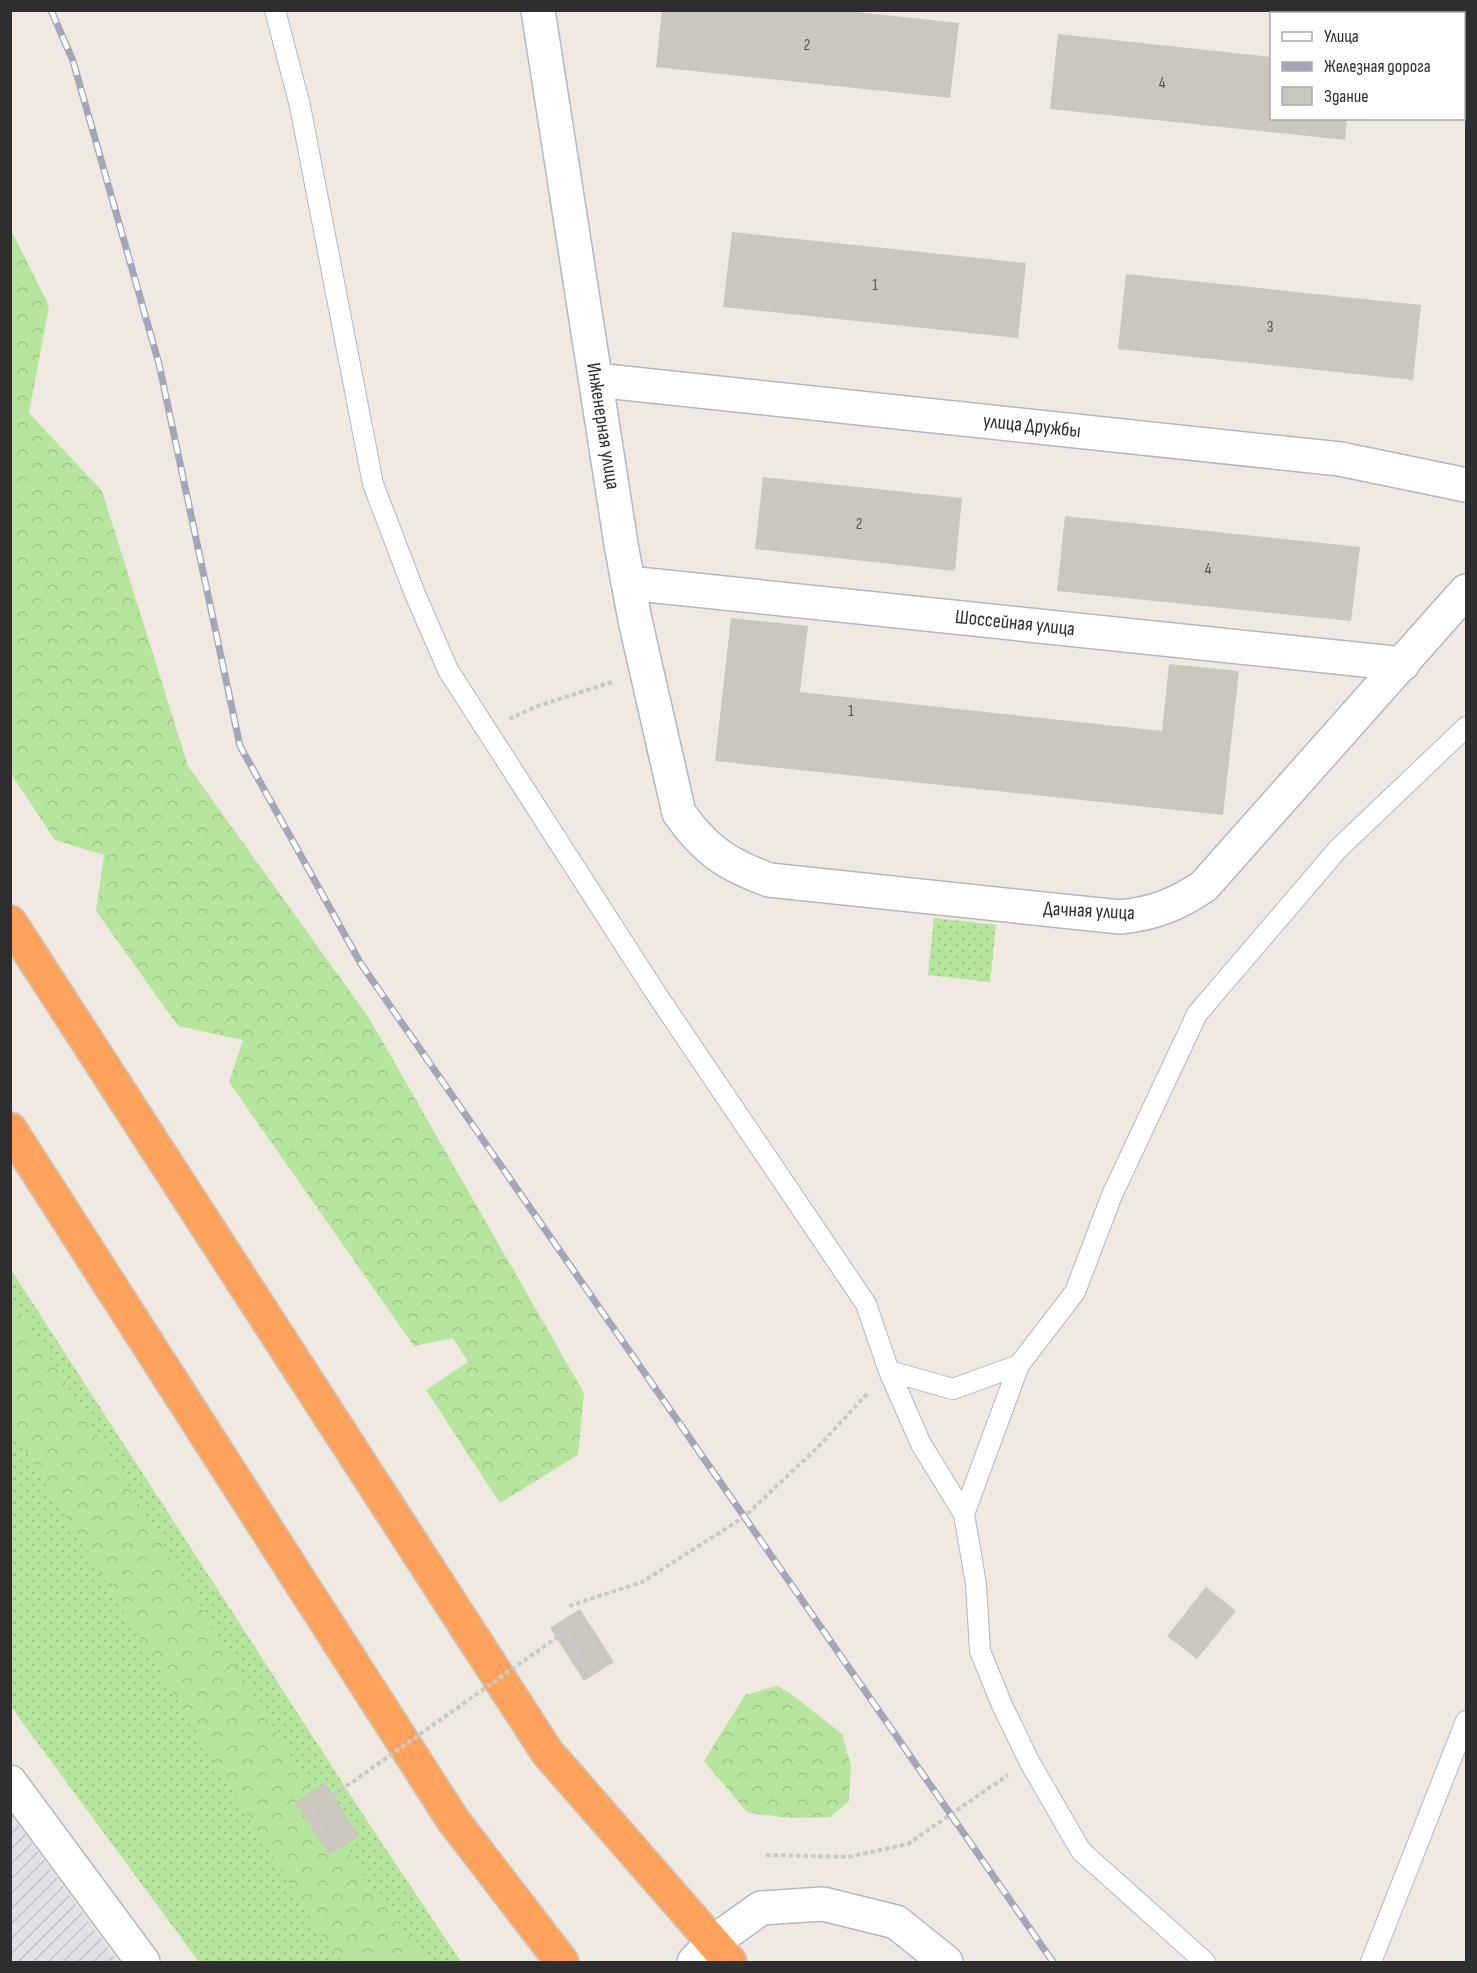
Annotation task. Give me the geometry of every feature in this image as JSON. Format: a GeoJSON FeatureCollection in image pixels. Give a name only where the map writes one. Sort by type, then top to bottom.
{"type":"FeatureCollection","features":[{"type":"Feature","properties":{"kind":"highway"},"geometry":{"type":"LineString","coordinates":[[10,922],[547,1752],[712,1956]]}},
{"type":"Feature","properties":{"kind":"highway"},"geometry":{"type":"LineString","coordinates":[[10,1129],[453,1820],[562,1962]]}},
{"type":"Feature","properties":{"kind":"street","name":"Инженерная улица"},"geometry":{"type":"LineString","coordinates":[[538,10],[628,583],[679,813],[694,835]]}},
{"type":"Feature","properties":{"kind":"street","name":"улица Дружбы"},"geometry":{"type":"LineString","coordinates":[[596,380],[1340,459],[1467,485]]}},
{"type":"Feature","properties":{"kind":"street","name":"Шоссейная улица"},"geometry":{"type":"LineString","coordinates":[[628,583],[1403,664]]}},
{"type":"Feature","properties":{"kind":"street","name":"Дачная улица"},"geometry":{"type":"LineString","coordinates":[[694,835],[714,854],[737,868],[769,880],[1120,917],[1141,915],[1184,900],[1204,886],[1467,591]]}},
{"type":"Feature","properties":{"kind":"street"},"geometry":{"type":"LineString","coordinates":[[10,1782],[143,1962]]}},
{"type":"Feature","properties":{"kind":"street"},"geometry":{"type":"LineString","coordinates":[[712,1956],[761,1908],[823,1904],[896,1922],[946,1962]]}},
{"type":"Feature","properties":{"kind":"lane"},"geometry":{"type":"LineString","coordinates":[[275,10],[300,106],[373,484],[415,594],[448,670],[655,992],[866,1304],[889,1371],[921,1444],[964,1514],[976,1584],[980,1651],[1002,1706],[1029,1761],[1081,1851],[1205,1962]]}},
{"type":"Feature","properties":{"kind":"lane"},"geometry":{"type":"LineString","coordinates":[[964,1514],[1019,1365],[1075,1292],[1112,1195],[1197,1014],[1338,849],[1467,727]]}},
{"type":"Feature","properties":{"kind":"lane"},"geometry":{"type":"LineString","coordinates":[[889,1371],[953,1389],[1019,1365]]}},
{"type":"Feature","properties":{"kind":"lane"},"geometry":{"type":"LineString","coordinates":[[1371,1962],[1467,1721]]}},
{"type":"Feature","properties":{"kind":"path"},"geometry":{"type":"LineString","coordinates":[[487,729],[536,707],[647,672]]}},
{"type":"Feature","properties":{"kind":"path"},"geometry":{"type":"LineString","coordinates":[[569,1606],[642,1582],[744,1517],[818,1447],[889,1371]]}},
{"type":"Feature","properties":{"kind":"path"},"geometry":{"type":"LineString","coordinates":[[336,1851],[311,1811],[565,1632],[588,1669],[604,1659],[574,1613]]}},
{"type":"Feature","properties":{"kind":"path"},"geometry":{"type":"LineString","coordinates":[[766,1855],[848,1857],[908,1844],[1029,1761]]}},
{"type":"Feature","properties":{"kind":"shaded area"},"geometry":{"type":"Polygon","coordinates":[[[11,1814],[118,1962],[11,1962],[11,1814]]]}},
{"type":"Feature","properties":{"kind":"green space"},"geometry":{"type":"Polygon","coordinates":[[[11,230],[49,306],[29,413],[102,491],[188,766],[369,1018],[584,1393],[578,1455],[500,1503],[426,1390],[468,1362],[453,1338],[414,1346],[229,1082],[243,1040],[178,1026],[96,911],[104,855],[55,840],[11,774],[11,230]]]}},
{"type":"Feature","properties":{"kind":"green space"},"geometry":{"type":"Polygon","coordinates":[[[934,918],[996,925],[990,982],[928,975],[934,918]]]}},
{"type":"Feature","properties":{"kind":"green space"},"geometry":{"type":"Polygon","coordinates":[[[10,1268],[461,1962],[199,1962],[11,1707],[10,1268]]]}},
{"type":"Feature","properties":{"kind":"green space"},"geometry":{"type":"Polygon","coordinates":[[[11,1296],[370,1887],[429,1962],[342,1962],[321,1935],[11,1427],[11,1296]]]}},
{"type":"Feature","properties":{"kind":"green space"},"geometry":{"type":"Polygon","coordinates":[[[777,1686],[791,1694],[842,1734],[851,1766],[849,1801],[830,1817],[792,1818],[748,1813],[704,1761],[745,1695],[777,1686]]]}},
{"type":"Feature","properties":{"kind":"building"},"geometry":{"type":"Polygon","coordinates":[[[662,10],[838,10],[959,23],[950,98],[656,67],[662,10]]]}},
{"type":"Feature","properties":{"kind":"building"},"geometry":{"type":"Polygon","coordinates":[[[1466,24],[1466,82],[1465,54],[1466,24]]]}},
{"type":"Feature","properties":{"kind":"building"},"geometry":{"type":"Polygon","coordinates":[[[1058,34],[1270,57],[1270,120],[1347,120],[1345,140],[1050,109],[1058,34]]]}},
{"type":"Feature","properties":{"kind":"building"},"geometry":{"type":"Polygon","coordinates":[[[732,232],[1026,263],[1018,338],[723,307],[732,232]]]}},
{"type":"Feature","properties":{"kind":"building"},"geometry":{"type":"Polygon","coordinates":[[[1126,274],[1421,305],[1413,380],[1118,349],[1126,274]]]}},
{"type":"Feature","properties":{"kind":"building"},"geometry":{"type":"Polygon","coordinates":[[[763,477],[962,498],[955,571],[755,549],[763,477]]]}},
{"type":"Feature","properties":{"kind":"building"},"geometry":{"type":"Polygon","coordinates":[[[1065,516],[1360,547],[1351,621],[1057,591],[1065,516]]]}},
{"type":"Feature","properties":{"kind":"building"},"geometry":{"type":"Polygon","coordinates":[[[731,618],[808,626],[800,692],[1162,731],[1169,664],[1239,671],[1223,815],[715,761],[731,618]]]}},
{"type":"Feature","properties":{"kind":"building"},"geometry":{"type":"Polygon","coordinates":[[[1206,1587],[1236,1611],[1197,1659],[1167,1636],[1206,1587]]]}},
{"type":"Feature","properties":{"kind":"building"},"geometry":{"type":"Polygon","coordinates":[[[580,1609],[614,1662],[584,1681],[550,1628],[580,1609]]]}},
{"type":"Feature","properties":{"kind":"building"},"geometry":{"type":"Polygon","coordinates":[[[325,1783],[359,1836],[329,1855],[295,1802],[325,1783]]]}},
{"type":"Feature","properties":{"kind":"railway"},"geometry":{"type":"LineString","coordinates":[[51,10],[73,61],[159,364],[240,746],[361,964],[1053,1962]]}}]}
